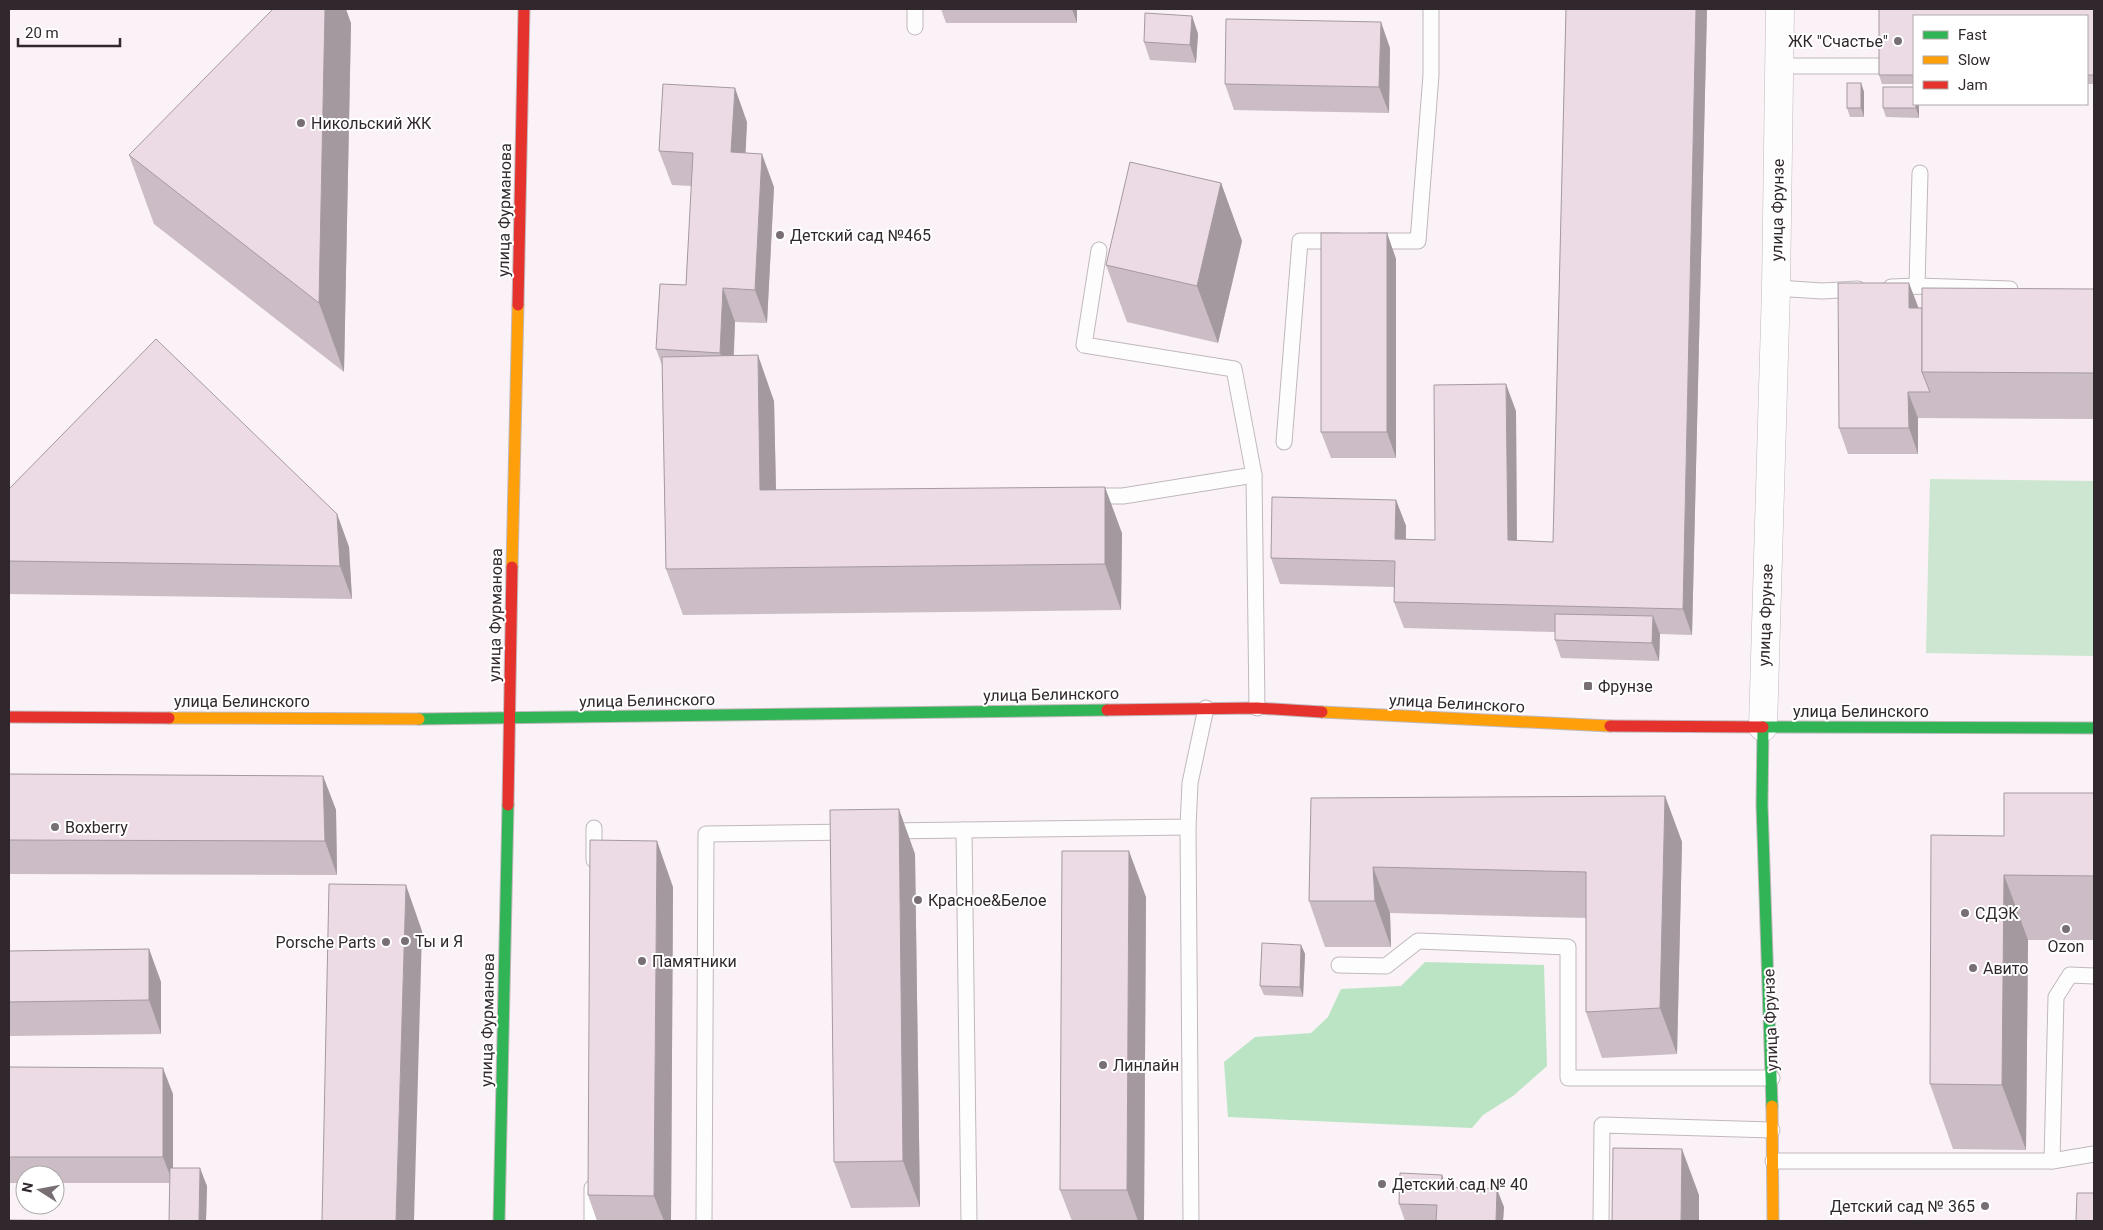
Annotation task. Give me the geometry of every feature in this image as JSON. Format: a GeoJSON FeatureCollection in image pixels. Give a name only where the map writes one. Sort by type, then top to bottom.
{"type":"FeatureCollection","features":[{"type":"Feature","properties":{"kind":"main road","name":"улица Фурманова"},"geometry":{"type":"LineString","coordinates":[[499,1221],[524,9]]}},
{"type":"Feature","properties":{"kind":"main road","name":"улица Белинского"},"geometry":{"type":"LineString","coordinates":[[9,717],[510,719],[1258,708],[1588,726],[2094,728]]}},
{"type":"Feature","properties":{"kind":"main road","name":"улица Фрунзе"},"geometry":{"type":"LineString","coordinates":[[1763,727],[1763,815],[1772,1078],[1773,1221]]}},
{"type":"Feature","properties":{"kind":"street","name":"улица Фрунзе"},"geometry":{"type":"LineString","coordinates":[[1763,727],[1776,288],[1780,9]]}},
{"type":"Feature","properties":{"kind":"lane"},"geometry":{"type":"LineString","coordinates":[[915,9],[915,27]]}},
{"type":"Feature","properties":{"kind":"lane"},"geometry":{"type":"LineString","coordinates":[[1284,442],[1300,241],[1418,241],[1431,75],[1431,9]]}},
{"type":"Feature","properties":{"kind":"lane"},"geometry":{"type":"LineString","coordinates":[[1779,66],[1882,66]]}},
{"type":"Feature","properties":{"kind":"lane"},"geometry":{"type":"LineString","coordinates":[[1917,286],[1920,173]]}},
{"type":"Feature","properties":{"kind":"lane"},"geometry":{"type":"LineString","coordinates":[[1099,250],[1084,345],[1234,369],[1254,475],[1258,708]]}},
{"type":"Feature","properties":{"kind":"lane"},"geometry":{"type":"LineString","coordinates":[[1776,288],[1822,291],[1917,286],[2025,290]]}},
{"type":"Feature","properties":{"kind":"lane"},"geometry":{"type":"LineString","coordinates":[[1073,496],[1123,496],[1254,475]]}},
{"type":"Feature","properties":{"kind":"lane"},"geometry":{"type":"LineString","coordinates":[[1191,1221],[1188,827],[1190,783],[1206,708]]}},
{"type":"Feature","properties":{"kind":"lane"},"geometry":{"type":"LineString","coordinates":[[704,1221],[706,834],[1188,827]]}},
{"type":"Feature","properties":{"kind":"lane"},"geometry":{"type":"LineString","coordinates":[[594,828],[594,877]]}},
{"type":"Feature","properties":{"kind":"lane"},"geometry":{"type":"LineString","coordinates":[[964,830],[970,1221]]}},
{"type":"Feature","properties":{"kind":"lane"},"geometry":{"type":"LineString","coordinates":[[1340,965],[1386,966],[1418,941],[1568,947],[1568,1078],[1772,1078]]}},
{"type":"Feature","properties":{"kind":"lane"},"geometry":{"type":"LineString","coordinates":[[2052,1161],[2056,996],[2070,976],[2094,976]]}},
{"type":"Feature","properties":{"kind":"lane"},"geometry":{"type":"LineString","coordinates":[[1600,1221],[1602,1125],[1772,1130]]}},
{"type":"Feature","properties":{"kind":"lane"},"geometry":{"type":"LineString","coordinates":[[1772,1161],[2052,1161],[2094,1154]]}},
{"type":"Feature","properties":{"kind":"lane"},"geometry":{"type":"LineString","coordinates":[[592,1172],[592,1221]]}},
{"type":"Feature","properties":{"kind":"green space"},"geometry":{"type":"Polygon","coordinates":[[[1930,479],[2094,481],[2094,656],[1926,653],[1930,479]]]}},
{"type":"Feature","properties":{"kind":"green space"},"geometry":{"type":"Polygon","coordinates":[[[1425,962],[1544,965],[1547,1066],[1513,1096],[1483,1115],[1472,1128],[1228,1117],[1224,1062],[1255,1037],[1311,1033],[1328,1017],[1341,989],[1401,986],[1425,962]]]}},
{"type":"Feature","properties":{"kind":"building"},"geometry":{"type":"Polygon","coordinates":[[[273,9],[325,9],[319,303],[129,155],[273,9]]]}},
{"type":"Feature","properties":{"kind":"building"},"geometry":{"type":"Polygon","coordinates":[[[1566,9],[1696,9],[1683,609],[1394,602],[1395,561],[1271,558],[1272,497],[1396,500],[1395,539],[1435,540],[1434,385],[1506,384],[1508,540],[1553,542],[1566,9]]]}},
{"type":"Feature","properties":{"kind":"building","name":"ЖК \"Счастье\""},"geometry":{"type":"Polygon","coordinates":[[[1879,9],[2094,9],[2094,75],[2088,75],[2088,15],[1913,15],[1913,75],[1879,75],[1879,9]]]}},
{"type":"Feature","properties":{"kind":"building"},"geometry":{"type":"Polygon","coordinates":[[[1145,13],[1192,16],[1190,45],[1144,42],[1145,13]]]}},
{"type":"Feature","properties":{"kind":"building"},"geometry":{"type":"Polygon","coordinates":[[[1226,19],[1381,22],[1379,87],[1225,84],[1226,19]]]}},
{"type":"Feature","properties":{"kind":"building"},"geometry":{"type":"Polygon","coordinates":[[[1847,83],[1861,83],[1861,108],[1847,108],[1847,83]]]}},
{"type":"Feature","properties":{"kind":"building"},"geometry":{"type":"Polygon","coordinates":[[[663,84],[735,88],[731,152],[762,154],[755,290],[723,288],[720,353],[656,349],[660,284],[686,285],[693,153],[659,151],[663,84]]]}},
{"type":"Feature","properties":{"kind":"building"},"geometry":{"type":"Polygon","coordinates":[[[1883,87],[1913,87],[1913,105],[1916,105],[1916,108],[1883,108],[1883,87]]]}},
{"type":"Feature","properties":{"kind":"building"},"geometry":{"type":"Polygon","coordinates":[[[1130,162],[1221,183],[1197,286],[1106,265],[1130,162]]]}},
{"type":"Feature","properties":{"kind":"building"},"geometry":{"type":"Polygon","coordinates":[[[1321,233],[1387,233],[1387,432],[1321,432],[1321,233]]]}},
{"type":"Feature","properties":{"kind":"building"},"geometry":{"type":"Polygon","coordinates":[[[1838,283],[1909,283],[1909,308],[1922,308],[1922,372],[1930,392],[1908,392],[1909,428],[1839,428],[1838,283]]]}},
{"type":"Feature","properties":{"kind":"building"},"geometry":{"type":"Polygon","coordinates":[[[1922,288],[2094,289],[2094,373],[1922,372],[1922,288]]]}},
{"type":"Feature","properties":{"kind":"building"},"geometry":{"type":"Polygon","coordinates":[[[156,339],[337,514],[340,566],[9,561],[9,489],[156,339]]]}},
{"type":"Feature","properties":{"kind":"building"},"geometry":{"type":"Polygon","coordinates":[[[758,355],[760,490],[1105,487],[1105,564],[666,569],[662,357],[758,355]]]}},
{"type":"Feature","properties":{"kind":"building"},"geometry":{"type":"Polygon","coordinates":[[[1555,614],[1653,616],[1652,643],[1555,640],[1555,614]]]}},
{"type":"Feature","properties":{"kind":"building"},"geometry":{"type":"Polygon","coordinates":[[[9,774],[323,776],[325,841],[9,840],[9,774]]]}},
{"type":"Feature","properties":{"kind":"building"},"geometry":{"type":"Polygon","coordinates":[[[2004,793],[2094,793],[2094,876],[2004,875],[2002,1085],[1930,1084],[1931,835],[2004,836],[2004,793]]]}},
{"type":"Feature","properties":{"kind":"building"},"geometry":{"type":"Polygon","coordinates":[[[1665,796],[1660,1008],[1586,1012],[1586,872],[1373,867],[1375,901],[1309,901],[1311,798],[1665,796]]]}},
{"type":"Feature","properties":{"kind":"building"},"geometry":{"type":"Polygon","coordinates":[[[899,809],[903,1161],[834,1162],[830,810],[899,809]]]}},
{"type":"Feature","properties":{"kind":"building"},"geometry":{"type":"Polygon","coordinates":[[[590,840],[657,841],[654,1196],[588,1195],[590,840]]]}},
{"type":"Feature","properties":{"kind":"building"},"geometry":{"type":"Polygon","coordinates":[[[1062,851],[1129,851],[1127,1190],[1060,1190],[1062,851]]]}},
{"type":"Feature","properties":{"kind":"building"},"geometry":{"type":"Polygon","coordinates":[[[329,884],[406,885],[396,1221],[322,1221],[329,884]]]}},
{"type":"Feature","properties":{"kind":"building"},"geometry":{"type":"Polygon","coordinates":[[[1262,943],[1301,945],[1300,987],[1260,986],[1262,943]]]}},
{"type":"Feature","properties":{"kind":"building"},"geometry":{"type":"Polygon","coordinates":[[[149,949],[149,1000],[9,1002],[9,951],[149,949]]]}},
{"type":"Feature","properties":{"kind":"building"},"geometry":{"type":"Polygon","coordinates":[[[9,1067],[163,1068],[163,1157],[9,1157],[9,1067]]]}},
{"type":"Feature","properties":{"kind":"building"},"geometry":{"type":"Polygon","coordinates":[[[1613,1148],[1682,1149],[1681,1221],[1612,1221],[1613,1148]]]}},
{"type":"Feature","properties":{"kind":"building"},"geometry":{"type":"Polygon","coordinates":[[[170,1168],[200,1168],[199,1221],[169,1221],[170,1168]]]}},
{"type":"Feature","properties":{"kind":"building"},"geometry":{"type":"Polygon","coordinates":[[[1400,1173],[1442,1175],[1441,1187],[1497,1189],[1496,1221],[1436,1221],[1437,1205],[1399,1204],[1400,1173]]]}},
{"type":"Feature","properties":{"kind":"building"},"geometry":{"type":"Polygon","coordinates":[[[2077,1193],[2094,1193],[2094,1221],[2076,1221],[2077,1193]]]}},
{"type":"Feature","properties":{"kind":"building"},"geometry":{"type":"Polygon","coordinates":[[[9,1220],[91,1221],[9,1221],[9,1220]]]}},
{"type":"Feature","properties":{"kind":"traffic: fast"},"geometry":{"type":"LineString","coordinates":[[419,719],[1107,710]]}},
{"type":"Feature","properties":{"kind":"traffic: fast"},"geometry":{"type":"LineString","coordinates":[[1763,727],[2094,728]]}},
{"type":"Feature","properties":{"kind":"traffic: fast"},"geometry":{"type":"LineString","coordinates":[[1763,727],[1762,805],[1772,1106]]}},
{"type":"Feature","properties":{"kind":"traffic: fast"},"geometry":{"type":"LineString","coordinates":[[499,1221],[508,805]]}},
{"type":"Feature","properties":{"kind":"traffic: slow"},"geometry":{"type":"LineString","coordinates":[[512,567],[518,305]]}},
{"type":"Feature","properties":{"kind":"traffic: slow"},"geometry":{"type":"LineString","coordinates":[[1322,712],[1610,726]]}},
{"type":"Feature","properties":{"kind":"traffic: slow"},"geometry":{"type":"LineString","coordinates":[[169,718],[419,719]]}},
{"type":"Feature","properties":{"kind":"traffic: slow"},"geometry":{"type":"LineString","coordinates":[[1772,1106],[1773,1221]]}},
{"type":"Feature","properties":{"kind":"traffic: jam"},"geometry":{"type":"LineString","coordinates":[[518,305],[524,9]]}},
{"type":"Feature","properties":{"kind":"traffic: jam"},"geometry":{"type":"LineString","coordinates":[[508,805],[512,567]]}},
{"type":"Feature","properties":{"kind":"traffic: jam"},"geometry":{"type":"LineString","coordinates":[[1107,710],[1257,708],[1322,712]]}},
{"type":"Feature","properties":{"kind":"traffic: jam"},"geometry":{"type":"LineString","coordinates":[[9,717],[169,718]]}},
{"type":"Feature","properties":{"kind":"traffic: jam"},"geometry":{"type":"LineString","coordinates":[[1610,726],[1763,727]]}},
{"type":"Feature","properties":{"kind":"place","name":"ЖК \"Счастье\""},"geometry":{"type":"Point","coordinates":[1898,41]}},
{"type":"Feature","properties":{"kind":"place","name":"Никольский ЖК"},"geometry":{"type":"Point","coordinates":[301,123]}},
{"type":"Feature","properties":{"kind":"place","name":"Детский сад №465"},"geometry":{"type":"Point","coordinates":[780,235]}},
{"type":"Feature","properties":{"kind":"place","name":"Фрунзе"},"geometry":{"type":"Point","coordinates":[1588,686]}},
{"type":"Feature","properties":{"kind":"place","name":"Boxberry"},"geometry":{"type":"Point","coordinates":[55,827]}},
{"type":"Feature","properties":{"kind":"place","name":"Красное&Белое"},"geometry":{"type":"Point","coordinates":[918,900]}},
{"type":"Feature","properties":{"kind":"place","name":"СДЭК"},"geometry":{"type":"Point","coordinates":[1965,913]}},
{"type":"Feature","properties":{"kind":"place","name":"Ozon"},"geometry":{"type":"Point","coordinates":[2066,929]}},
{"type":"Feature","properties":{"kind":"place","name":"Ты и Я"},"geometry":{"type":"Point","coordinates":[405,941]}},
{"type":"Feature","properties":{"kind":"place","name":"Porsche Parts"},"geometry":{"type":"Point","coordinates":[386,942]}},
{"type":"Feature","properties":{"kind":"place","name":"Памятники"},"geometry":{"type":"Point","coordinates":[642,961]}},
{"type":"Feature","properties":{"kind":"place","name":"Авито"},"geometry":{"type":"Point","coordinates":[1973,968]}},
{"type":"Feature","properties":{"kind":"place","name":"Линлайн"},"geometry":{"type":"Point","coordinates":[1103,1065]}},
{"type":"Feature","properties":{"kind":"place","name":"Детский сад № 40"},"geometry":{"type":"Point","coordinates":[1382,1184]}},
{"type":"Feature","properties":{"kind":"place","name":"Детский сад № 365"},"geometry":{"type":"Point","coordinates":[1985,1206]}}]}
